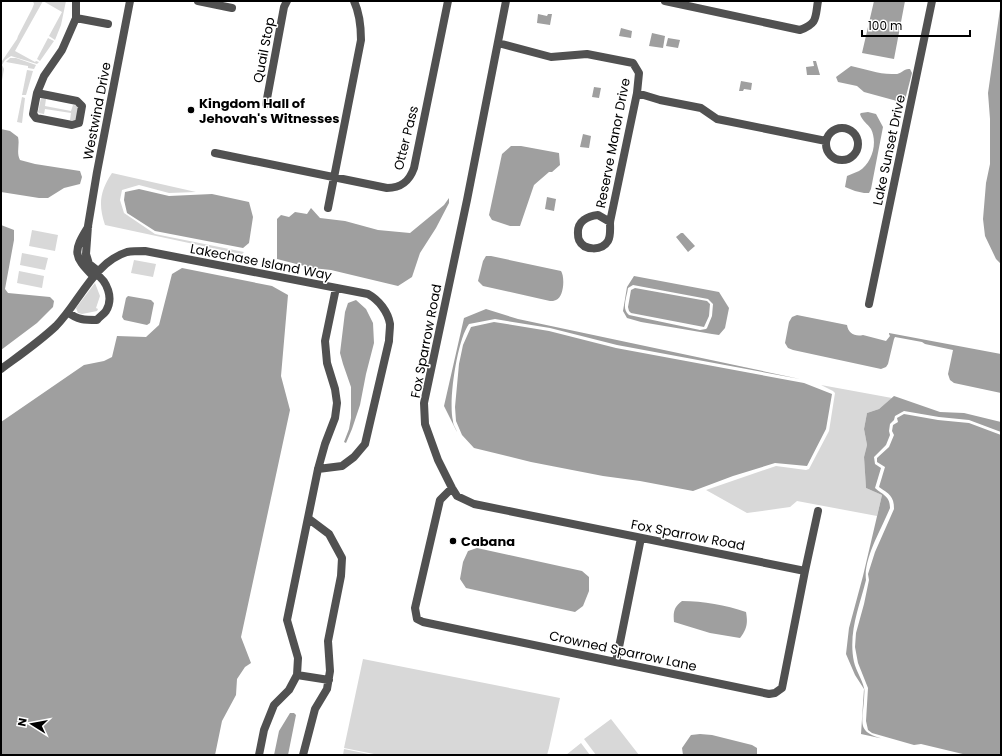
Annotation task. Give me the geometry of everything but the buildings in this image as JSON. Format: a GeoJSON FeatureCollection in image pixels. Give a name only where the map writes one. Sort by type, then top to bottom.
{"type":"FeatureCollection","features":[{"type":"Feature","properties":{"kind":"street"},"geometry":{"type":"LineString","coordinates":[[37,93],[77,101],[82,106],[79,123],[72,125],[36,118],[33,114],[37,93],[44,76],[62,50],[76,18],[76,1]]}},
{"type":"Feature","properties":{"kind":"street","name":"Westwind Drive"},"geometry":{"type":"LineString","coordinates":[[95,274],[81,264],[77,253],[80,240],[88,226],[130,1]]}},
{"type":"Feature","properties":{"kind":"street"},"geometry":{"type":"LineString","coordinates":[[198,1],[232,8]]}},
{"type":"Feature","properties":{"kind":"street","name":"Quail Stop"},"geometry":{"type":"LineString","coordinates":[[266,104],[284,7],[287,1]]}},
{"type":"Feature","properties":{"kind":"street"},"geometry":{"type":"LineString","coordinates":[[328,208],[361,40],[361,23],[358,8],[354,1]]}},
{"type":"Feature","properties":{"kind":"street","name":"Otter Pass"},"geometry":{"type":"LineString","coordinates":[[215,153],[387,188],[394,188],[403,185],[411,177],[448,1]]}},
{"type":"Feature","properties":{"kind":"street","name":"Fox Sparrow Road"},"geometry":{"type":"LineString","coordinates":[[506,1],[424,403],[425,424],[438,460],[452,488],[457,496],[474,504],[804,571]]}},
{"type":"Feature","properties":{"kind":"street"},"geometry":{"type":"LineString","coordinates":[[665,1],[800,30],[810,26],[814,21],[818,1]]}},
{"type":"Feature","properties":{"kind":"street","name":"Lake Sunset Drive"},"geometry":{"type":"LineString","coordinates":[[869,304],[932,1]]}},
{"type":"Feature","properties":{"kind":"street"},"geometry":{"type":"LineString","coordinates":[[76,18],[108,24]]}},
{"type":"Feature","properties":{"kind":"street","name":"Reserve Manor Drive"},"geometry":{"type":"LineString","coordinates":[[498,43],[551,57],[587,54],[633,63],[639,73],[637,93],[610,222],[608,241],[602,247],[593,249],[585,246],[579,240],[578,230],[582,220],[590,216],[598,215],[610,222]]}},
{"type":"Feature","properties":{"kind":"street"},"geometry":{"type":"LineString","coordinates":[[637,93],[660,100],[701,108],[717,118],[826,141]]}},
{"type":"Feature","properties":{"kind":"street"},"geometry":{"type":"LineString","coordinates":[[837,128],[848,128],[857,135],[859,146],[854,156],[845,160],[840,160],[830,155],[826,146],[826,141],[832,131],[837,128]]}},
{"type":"Feature","properties":{"kind":"street","name":"Lakechase Island Way"},"geometry":{"type":"LineString","coordinates":[[1,369],[44,338],[68,312],[95,274],[116,257],[127,252],[145,251],[336,288],[325,341],[328,363],[337,403],[335,418],[325,444],[318,469],[309,519],[287,620],[298,658],[297,674],[289,690],[274,705],[264,730],[259,755]]}},
{"type":"Feature","properties":{"kind":"street"},"geometry":{"type":"LineString","coordinates":[[68,312],[74,318],[82,320],[96,320],[106,311],[110,296],[102,278],[95,274]]}},
{"type":"Feature","properties":{"kind":"street"},"geometry":{"type":"LineString","coordinates":[[318,469],[342,466],[354,457],[365,444],[389,341],[390,324],[383,307],[375,298],[368,294],[336,288]]}},
{"type":"Feature","properties":{"kind":"street","name":"Crowned Sparrow Lane"},"geometry":{"type":"LineString","coordinates":[[452,488],[440,500],[415,608],[417,619],[423,622],[769,694],[775,693],[782,688],[804,571],[818,511]]}},
{"type":"Feature","properties":{"kind":"street"},"geometry":{"type":"LineString","coordinates":[[303,755],[315,709],[327,689],[329,680],[330,671],[328,641],[341,576],[342,558],[329,534],[309,519]]}},
{"type":"Feature","properties":{"kind":"street"},"geometry":{"type":"LineString","coordinates":[[616,662],[641,538]]}},
{"type":"Feature","properties":{"kind":"street"},"geometry":{"type":"LineString","coordinates":[[297,674],[329,680]]}},
{"type":"Feature","properties":{"kind":"shaded area"},"geometry":{"type":"Polygon","coordinates":[[[33,1],[43,1],[15,51],[35,62],[39,62],[37,64],[11,56],[5,60],[2,65],[4,69],[1,86],[2,61],[17,39],[32,9],[34,4],[33,1]]]}},
{"type":"Feature","properties":{"kind":"shaded area"},"geometry":{"type":"Polygon","coordinates":[[[43,1],[66,1],[61,25],[55,40],[49,36],[62,12],[43,1]]]}},
{"type":"Feature","properties":{"kind":"shaded area"},"geometry":{"type":"Polygon","coordinates":[[[874,1],[905,1],[894,59],[862,53],[874,1]]]}},
{"type":"Feature","properties":{"kind":"shaded area"},"geometry":{"type":"Polygon","coordinates":[[[1001,2],[1001,264],[996,259],[985,236],[983,219],[986,183],[990,164],[990,119],[988,93],[1001,2]]]}},
{"type":"Feature","properties":{"kind":"shaded area"},"geometry":{"type":"Polygon","coordinates":[[[538,14],[547,16],[548,14],[552,14],[550,25],[537,23],[538,14]]]}},
{"type":"Feature","properties":{"kind":"shaded area"},"geometry":{"type":"Polygon","coordinates":[[[621,28],[632,31],[631,38],[619,36],[621,28]]]}},
{"type":"Feature","properties":{"kind":"shaded area"},"geometry":{"type":"Polygon","coordinates":[[[652,33],[665,36],[663,48],[649,46],[652,33]]]}},
{"type":"Feature","properties":{"kind":"shaded area"},"geometry":{"type":"Polygon","coordinates":[[[48,38],[54,41],[40,61],[37,59],[48,38]]]}},
{"type":"Feature","properties":{"kind":"shaded area"},"geometry":{"type":"Polygon","coordinates":[[[668,38],[680,40],[678,48],[666,46],[668,38]]]}},
{"type":"Feature","properties":{"kind":"shaded area"},"geometry":{"type":"Polygon","coordinates":[[[10,58],[16,58],[36,65],[34,69],[28,68],[28,66],[6,62],[10,58]]]}},
{"type":"Feature","properties":{"kind":"shaded area"},"geometry":{"type":"Polygon","coordinates":[[[813,61],[816,61],[820,75],[807,75],[806,67],[814,66],[813,61]]]}},
{"type":"Feature","properties":{"kind":"shaded area"},"geometry":{"type":"Polygon","coordinates":[[[851,66],[878,73],[889,74],[897,74],[906,69],[910,69],[912,73],[905,100],[903,102],[897,101],[864,92],[857,86],[838,82],[836,77],[851,66]]]}},
{"type":"Feature","properties":{"kind":"shaded area"},"geometry":{"type":"Polygon","coordinates":[[[27,70],[33,71],[26,95],[22,95],[27,70]]]}},
{"type":"Feature","properties":{"kind":"shaded area"},"geometry":{"type":"Polygon","coordinates":[[[741,81],[752,83],[751,90],[744,89],[743,91],[739,91],[741,81]]]}},
{"type":"Feature","properties":{"kind":"shaded area"},"geometry":{"type":"Polygon","coordinates":[[[594,87],[601,88],[599,98],[592,97],[594,87]]]}},
{"type":"Feature","properties":{"kind":"shaded area"},"geometry":{"type":"Polygon","coordinates":[[[43,96],[46,99],[45,106],[71,111],[73,105],[79,106],[76,121],[70,120],[71,113],[45,109],[44,114],[39,113],[41,98],[43,96]]]}},
{"type":"Feature","properties":{"kind":"shaded area"},"geometry":{"type":"Polygon","coordinates":[[[22,97],[25,98],[22,123],[17,122],[22,97]]]}},
{"type":"Feature","properties":{"kind":"shaded area"},"geometry":{"type":"Polygon","coordinates":[[[868,112],[876,114],[883,127],[871,189],[869,193],[864,193],[845,187],[847,176],[864,167],[870,158],[874,146],[871,129],[862,119],[860,114],[868,112]]]}},
{"type":"Feature","properties":{"kind":"shaded area"},"geometry":{"type":"Polygon","coordinates":[[[1,129],[10,131],[18,137],[18,154],[20,160],[35,164],[80,171],[82,177],[80,184],[64,188],[48,198],[1,192],[1,129]]]}},
{"type":"Feature","properties":{"kind":"shaded area"},"geometry":{"type":"Polygon","coordinates":[[[583,134],[591,136],[589,148],[580,147],[583,134]]]}},
{"type":"Feature","properties":{"kind":"shaded area"},"geometry":{"type":"Polygon","coordinates":[[[511,146],[521,146],[559,153],[560,165],[534,185],[520,226],[510,226],[492,220],[489,215],[502,154],[511,146]]]}},
{"type":"Feature","properties":{"kind":"shaded area"},"geometry":{"type":"Polygon","coordinates":[[[112,173],[196,192],[169,193],[139,185],[122,190],[120,200],[124,213],[155,234],[244,252],[242,254],[231,252],[105,225],[101,211],[101,198],[112,173]]]}},
{"type":"Feature","properties":{"kind":"shaded area"},"geometry":{"type":"Polygon","coordinates":[[[139,189],[169,196],[212,194],[249,202],[253,217],[249,243],[243,248],[155,231],[127,213],[124,200],[125,192],[139,189]]]}},
{"type":"Feature","properties":{"kind":"shaded area"},"geometry":{"type":"Polygon","coordinates":[[[547,197],[556,199],[554,211],[545,209],[547,197]]]}},
{"type":"Feature","properties":{"kind":"shaded area"},"geometry":{"type":"Polygon","coordinates":[[[449,198],[449,203],[436,228],[420,253],[412,277],[398,286],[277,259],[277,219],[281,215],[289,217],[295,212],[307,214],[311,208],[320,218],[345,221],[378,230],[410,233],[444,205],[449,198]]]}},
{"type":"Feature","properties":{"kind":"shaded area"},"geometry":{"type":"Polygon","coordinates":[[[1,225],[14,230],[14,240],[5,289],[8,293],[50,297],[54,301],[53,307],[37,323],[1,350],[1,225]]]}},
{"type":"Feature","properties":{"kind":"shaded area"},"geometry":{"type":"Polygon","coordinates":[[[32,230],[58,235],[55,251],[29,246],[32,230]]]}},
{"type":"Feature","properties":{"kind":"shaded area"},"geometry":{"type":"Polygon","coordinates":[[[683,233],[695,246],[688,252],[676,237],[683,233]]]}},
{"type":"Feature","properties":{"kind":"shaded area"},"geometry":{"type":"Polygon","coordinates":[[[22,253],[48,258],[45,270],[20,265],[22,253]]]}},
{"type":"Feature","properties":{"kind":"shaded area"},"geometry":{"type":"Polygon","coordinates":[[[486,256],[561,271],[563,282],[561,295],[556,300],[550,301],[483,286],[478,281],[483,261],[486,256]]]}},
{"type":"Feature","properties":{"kind":"shaded area"},"geometry":{"type":"Polygon","coordinates":[[[134,260],[156,264],[153,277],[131,273],[134,260]]]}},
{"type":"Feature","properties":{"kind":"shaded area"},"geometry":{"type":"Polygon","coordinates":[[[182,268],[272,286],[288,295],[281,376],[290,410],[241,637],[251,663],[245,667],[237,679],[236,695],[222,721],[215,755],[1,755],[1,422],[84,365],[104,361],[112,357],[117,336],[146,337],[159,325],[172,274],[182,268]]]}},
{"type":"Feature","properties":{"kind":"shaded area"},"geometry":{"type":"Polygon","coordinates":[[[19,271],[44,276],[42,288],[17,283],[19,271]]]}},
{"type":"Feature","properties":{"kind":"shaded area"},"geometry":{"type":"Polygon","coordinates":[[[634,276],[719,292],[729,308],[725,328],[719,335],[641,322],[627,318],[623,311],[627,287],[634,276]],[[633,285],[628,288],[625,310],[629,315],[700,330],[707,328],[712,316],[713,304],[708,299],[633,285]]]}},
{"type":"Feature","properties":{"kind":"shaded area"},"geometry":{"type":"Polygon","coordinates":[[[95,283],[100,296],[96,308],[98,309],[97,311],[82,314],[78,313],[76,308],[95,283]]]}},
{"type":"Feature","properties":{"kind":"shaded area"},"geometry":{"type":"Polygon","coordinates":[[[635,288],[707,301],[710,304],[709,316],[704,327],[631,313],[628,307],[631,290],[635,288]]]}},
{"type":"Feature","properties":{"kind":"shaded area"},"geometry":{"type":"Polygon","coordinates":[[[128,296],[151,300],[154,303],[150,323],[147,325],[124,320],[122,317],[126,298],[128,296]]]}},
{"type":"Feature","properties":{"kind":"shaded area"},"geometry":{"type":"Polygon","coordinates":[[[356,300],[366,309],[373,323],[374,343],[360,405],[346,443],[344,442],[351,418],[351,387],[340,353],[345,312],[348,303],[356,300]]]}},
{"type":"Feature","properties":{"kind":"shaded area"},"geometry":{"type":"Polygon","coordinates":[[[486,309],[518,319],[800,379],[617,345],[550,328],[495,319],[469,324],[461,343],[457,357],[452,400],[453,422],[457,432],[444,406],[464,318],[486,309]]]}},
{"type":"Feature","properties":{"kind":"shaded area"},"geometry":{"type":"Polygon","coordinates":[[[797,315],[847,325],[850,332],[855,335],[863,335],[886,341],[890,336],[889,333],[1001,354],[1001,393],[954,383],[950,380],[948,374],[953,350],[922,342],[895,337],[888,364],[886,367],[881,369],[793,350],[788,348],[785,343],[789,322],[792,317],[797,315]]]}},
{"type":"Feature","properties":{"kind":"shaded area"},"geometry":{"type":"Polygon","coordinates":[[[494,322],[549,331],[616,348],[804,383],[832,394],[826,429],[807,466],[775,463],[733,476],[693,491],[531,462],[474,448],[462,435],[456,421],[455,407],[459,364],[463,345],[471,327],[494,322]]]}},
{"type":"Feature","properties":{"kind":"shaded area"},"geometry":{"type":"Polygon","coordinates":[[[821,385],[892,398],[879,409],[867,413],[864,429],[867,445],[864,457],[866,488],[882,495],[877,516],[797,501],[790,507],[747,513],[706,490],[776,466],[806,470],[809,469],[829,431],[835,393],[821,385]]]}},
{"type":"Feature","properties":{"kind":"shaded area"},"geometry":{"type":"Polygon","coordinates":[[[894,396],[940,412],[964,413],[1001,422],[1001,432],[969,420],[904,411],[895,416],[894,420],[890,424],[890,435],[886,445],[874,457],[875,464],[881,468],[875,488],[887,498],[890,508],[867,563],[866,580],[855,621],[852,641],[854,662],[864,689],[855,675],[846,654],[849,628],[882,495],[866,488],[864,457],[867,445],[864,429],[867,413],[879,409],[894,396]]]}},
{"type":"Feature","properties":{"kind":"shaded area"},"geometry":{"type":"Polygon","coordinates":[[[904,414],[938,420],[969,423],[1001,435],[1001,755],[967,755],[921,744],[914,745],[872,733],[868,730],[866,721],[868,688],[858,663],[855,647],[856,633],[869,580],[868,574],[875,552],[894,509],[892,498],[879,487],[885,467],[877,462],[877,458],[889,447],[894,435],[892,431],[893,425],[898,422],[897,418],[904,414]]]}},
{"type":"Feature","properties":{"kind":"shaded area"},"geometry":{"type":"Polygon","coordinates":[[[477,548],[582,571],[589,577],[589,591],[583,606],[575,612],[466,588],[460,579],[463,562],[468,551],[477,548]]]}},
{"type":"Feature","properties":{"kind":"shaded area"},"geometry":{"type":"Polygon","coordinates":[[[682,601],[714,604],[746,612],[746,629],[740,638],[710,633],[674,622],[675,610],[677,605],[682,601]]]}},
{"type":"Feature","properties":{"kind":"shaded area"},"geometry":{"type":"Polygon","coordinates":[[[363,659],[560,698],[547,755],[379,755],[344,748],[363,659]]]}},
{"type":"Feature","properties":{"kind":"shaded area"},"geometry":{"type":"Polygon","coordinates":[[[290,713],[294,713],[296,715],[288,755],[274,755],[279,731],[290,713]]]}},
{"type":"Feature","properties":{"kind":"shaded area"},"geometry":{"type":"Polygon","coordinates":[[[611,719],[639,755],[596,755],[584,739],[611,719]]]}},
{"type":"Feature","properties":{"kind":"shaded area"},"geometry":{"type":"Polygon","coordinates":[[[862,719],[865,730],[884,739],[861,734],[862,719]]]}},
{"type":"Feature","properties":{"kind":"shaded area"},"geometry":{"type":"Polygon","coordinates":[[[691,735],[712,735],[752,745],[757,748],[757,755],[683,755],[682,748],[691,735]]]}},
{"type":"Feature","properties":{"kind":"shaded area"},"geometry":{"type":"Polygon","coordinates":[[[581,743],[590,755],[566,755],[581,743]]]}},
{"type":"Feature","properties":{"kind":"shaded area"},"geometry":{"type":"Polygon","coordinates":[[[344,749],[373,755],[343,755],[344,749]]]}},
{"type":"Feature","properties":{"kind":"place","name":"Kingdom Hall of Jehovah's Witnesses"},"geometry":{"type":"Point","coordinates":[191,110]}},
{"type":"Feature","properties":{"kind":"place","name":"Cabana"},"geometry":{"type":"Point","coordinates":[453,541]}}]}
